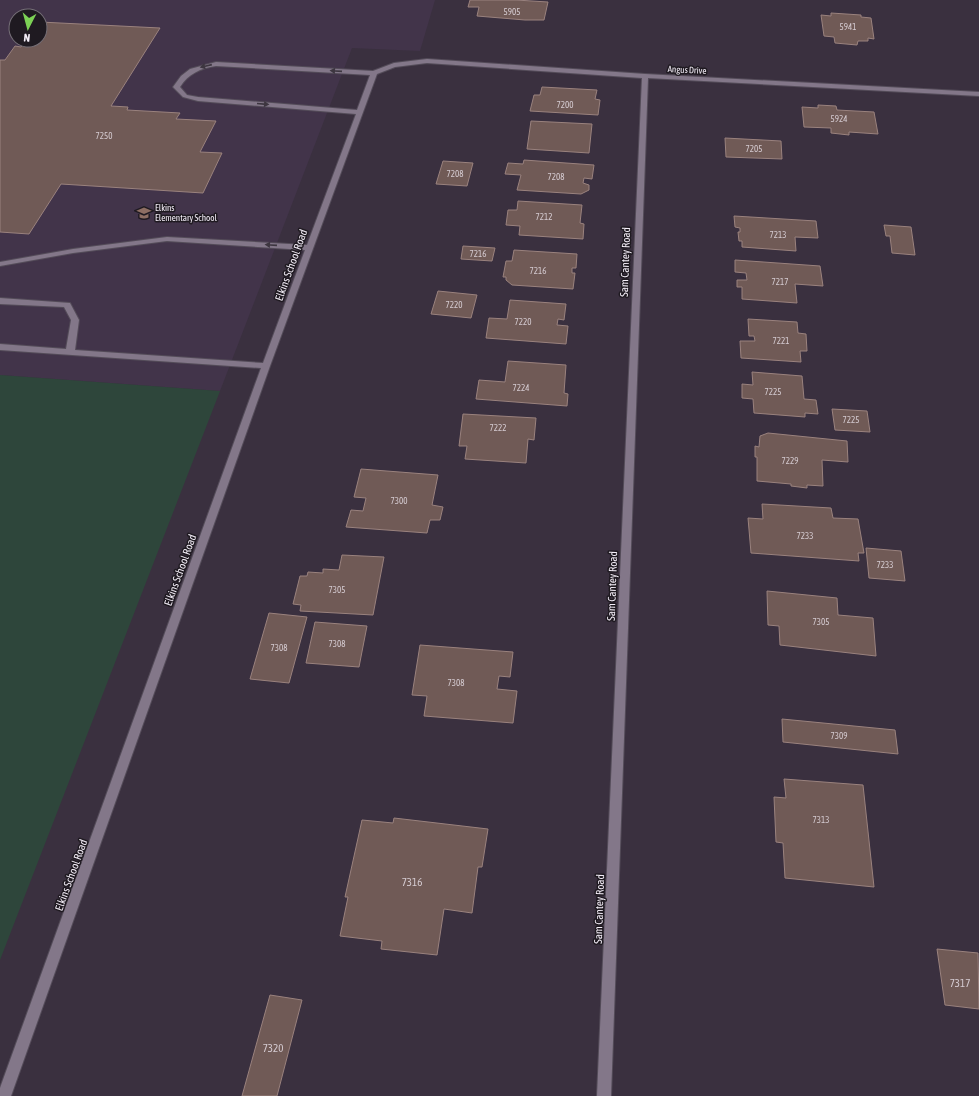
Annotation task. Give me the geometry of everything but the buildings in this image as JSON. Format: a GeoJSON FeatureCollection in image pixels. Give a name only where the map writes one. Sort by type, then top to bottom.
{"type":"FeatureCollection","features":[{"type":"Feature","properties":{"kind":"street","name":"Angus Drive"},"geometry":{"type":"LineString","coordinates":[[374,73],[394,65],[434,62],[645,76],[979,94]]}},
{"type":"Feature","properties":{"kind":"street"},"geometry":{"type":"LineString","coordinates":[[360,112],[198,99],[185,96],[176,86],[181,78],[193,70],[216,64],[374,73]]}},
{"type":"Feature","properties":{"kind":"street","name":"Elkins School Road"},"geometry":{"type":"LineString","coordinates":[[4,1096],[266,366],[374,73]]}},
{"type":"Feature","properties":{"kind":"street","name":"Sam Cantey Road"},"geometry":{"type":"LineString","coordinates":[[604,1096],[645,76]]}},
{"type":"Feature","properties":{"kind":"street"},"geometry":{"type":"LineString","coordinates":[[0,264],[73,251],[167,239],[310,248]]}},
{"type":"Feature","properties":{"kind":"street"},"geometry":{"type":"LineString","coordinates":[[0,301],[67,305],[76,320],[70,352]]}},
{"type":"Feature","properties":{"kind":"street"},"geometry":{"type":"LineString","coordinates":[[0,347],[266,366]]}},
{"type":"Feature","properties":{"kind":"shaded area","name":"Elkins Elementary School"},"geometry":{"type":"Polygon","coordinates":[[[0,0],[435,0],[420,51],[352,48],[220,391],[0,375],[0,0]]]}},
{"type":"Feature","properties":{"kind":"green space"},"geometry":{"type":"Polygon","coordinates":[[[0,375],[220,391],[0,960],[0,375]]]}},
{"type":"Feature","properties":{"kind":"place","name":"Elkins Elementary School"},"geometry":{"type":"Point","coordinates":[144,213]}}]}
